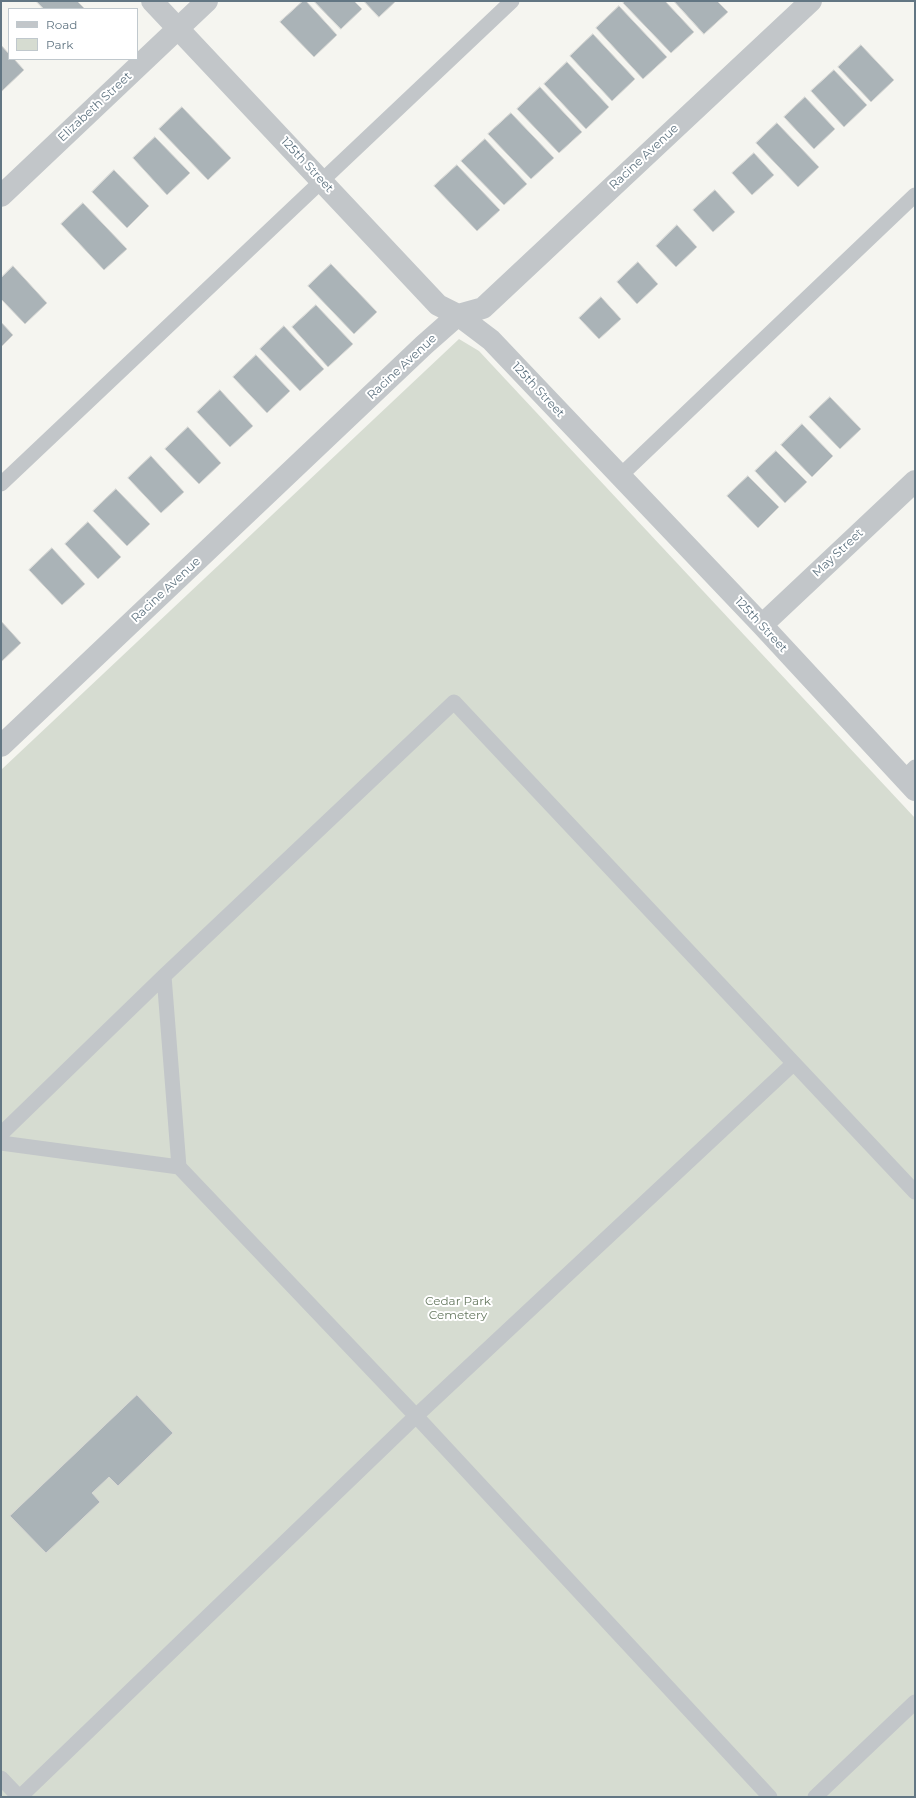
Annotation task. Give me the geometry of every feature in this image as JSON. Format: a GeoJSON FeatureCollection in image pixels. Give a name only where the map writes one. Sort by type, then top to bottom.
{"type":"FeatureCollection","features":[{"type":"Feature","properties":{"kind":"street","name":"125th Street"},"geometry":{"type":"LineString","coordinates":[[152,1],[438,305],[458,315],[491,340],[762,625],[911,779]]}},
{"type":"Feature","properties":{"kind":"street","name":"Elizabeth Street"},"geometry":{"type":"LineString","coordinates":[[1,196],[207,1]]}},
{"type":"Feature","properties":{"kind":"street","name":"Racine Avenue"},"geometry":{"type":"LineString","coordinates":[[1,746],[458,315],[485,306],[811,1]]}},
{"type":"Feature","properties":{"kind":"street","name":"May Street"},"geometry":{"type":"LineString","coordinates":[[762,625],[915,481]]}},
{"type":"Feature","properties":{"kind":"lane"},"geometry":{"type":"LineString","coordinates":[[1,484],[512,1]]}},
{"type":"Feature","properties":{"kind":"lane"},"geometry":{"type":"LineString","coordinates":[[620,476],[915,195]]}},
{"type":"Feature","properties":{"kind":"lane"},"geometry":{"type":"LineString","coordinates":[[1,1134],[164,976],[454,702],[915,1192]]}},
{"type":"Feature","properties":{"kind":"lane"},"geometry":{"type":"LineString","coordinates":[[164,976],[179,1167]]}},
{"type":"Feature","properties":{"kind":"lane"},"geometry":{"type":"LineString","coordinates":[[1,1778],[20,1797],[416,1416],[794,1063]]}},
{"type":"Feature","properties":{"kind":"lane"},"geometry":{"type":"LineString","coordinates":[[1,1143],[179,1167],[416,1416],[770,1797]]}},
{"type":"Feature","properties":{"kind":"lane"},"geometry":{"type":"LineString","coordinates":[[815,1797],[915,1702]]}},
{"type":"Feature","properties":{"kind":"green space","name":"Cedar Park Cemetery"},"geometry":{"type":"Polygon","coordinates":[[[459,339],[479,351],[915,818],[915,1797],[1,1797],[1,770],[459,339]]]}},
{"type":"Feature","properties":{"kind":"building"},"geometry":{"type":"Polygon","coordinates":[[[36,1],[77,1],[84,8],[43,8],[36,1]]]}},
{"type":"Feature","properties":{"kind":"building"},"geometry":{"type":"Polygon","coordinates":[[[303,1],[306,1],[337,35],[314,57],[280,22],[303,1]]]}},
{"type":"Feature","properties":{"kind":"building"},"geometry":{"type":"Polygon","coordinates":[[[314,1],[354,1],[362,9],[341,29],[314,1]]]}},
{"type":"Feature","properties":{"kind":"building"},"geometry":{"type":"Polygon","coordinates":[[[364,1],[396,1],[379,17],[364,1]]]}},
{"type":"Feature","properties":{"kind":"building"},"geometry":{"type":"Polygon","coordinates":[[[625,1],[665,1],[694,32],[671,53],[623,3],[625,1]]]}},
{"type":"Feature","properties":{"kind":"building"},"geometry":{"type":"Polygon","coordinates":[[[674,1],[717,1],[728,12],[704,34],[674,1]]]}},
{"type":"Feature","properties":{"kind":"building"},"geometry":{"type":"Polygon","coordinates":[[[619,6],[667,57],[643,79],[596,28],[619,6]]]}},
{"type":"Feature","properties":{"kind":"building"},"geometry":{"type":"Polygon","coordinates":[[[593,34],[635,79],[612,101],[570,56],[593,34]]]}},
{"type":"Feature","properties":{"kind":"building"},"geometry":{"type":"Polygon","coordinates":[[[1,45],[8,53],[8,60],[15,60],[24,70],[2,91],[1,45]]]}},
{"type":"Feature","properties":{"kind":"building"},"geometry":{"type":"Polygon","coordinates":[[[861,45],[894,80],[871,102],[838,67],[861,45]]]}},
{"type":"Feature","properties":{"kind":"building"},"geometry":{"type":"Polygon","coordinates":[[[567,62],[609,107],[586,129],[544,84],[567,62]]]}},
{"type":"Feature","properties":{"kind":"building"},"geometry":{"type":"Polygon","coordinates":[[[834,70],[867,105],[844,127],[811,91],[834,70]]]}},
{"type":"Feature","properties":{"kind":"building"},"geometry":{"type":"Polygon","coordinates":[[[540,87],[582,132],[559,153],[517,109],[540,87]]]}},
{"type":"Feature","properties":{"kind":"building"},"geometry":{"type":"Polygon","coordinates":[[[805,97],[835,129],[814,149],[784,117],[805,97]]]}},
{"type":"Feature","properties":{"kind":"building"},"geometry":{"type":"Polygon","coordinates":[[[182,107],[231,158],[208,180],[159,129],[182,107]]]}},
{"type":"Feature","properties":{"kind":"building"},"geometry":{"type":"Polygon","coordinates":[[[511,113],[554,158],[531,179],[488,134],[511,113]]]}},
{"type":"Feature","properties":{"kind":"building"},"geometry":{"type":"Polygon","coordinates":[[[777,123],[819,167],[798,187],[756,143],[777,123]]]}},
{"type":"Feature","properties":{"kind":"building"},"geometry":{"type":"Polygon","coordinates":[[[155,137],[190,173],[167,195],[133,158],[155,137]]]}},
{"type":"Feature","properties":{"kind":"building"},"geometry":{"type":"Polygon","coordinates":[[[485,139],[527,184],[504,205],[461,161],[485,139]]]}},
{"type":"Feature","properties":{"kind":"building"},"geometry":{"type":"Polygon","coordinates":[[[754,153],[774,175],[752,195],[732,173],[754,153]]]}},
{"type":"Feature","properties":{"kind":"building"},"geometry":{"type":"Polygon","coordinates":[[[457,165],[500,210],[477,231],[434,186],[457,165]]]}},
{"type":"Feature","properties":{"kind":"building"},"geometry":{"type":"Polygon","coordinates":[[[114,170],[149,206],[127,228],[92,192],[114,170]]]}},
{"type":"Feature","properties":{"kind":"building"},"geometry":{"type":"Polygon","coordinates":[[[715,190],[735,212],[713,232],[693,210],[715,190]]]}},
{"type":"Feature","properties":{"kind":"building"},"geometry":{"type":"Polygon","coordinates":[[[83,203],[127,249],[104,270],[61,224],[83,203]]]}},
{"type":"Feature","properties":{"kind":"building"},"geometry":{"type":"Polygon","coordinates":[[[677,225],[697,247],[676,267],[656,246],[677,225]]]}},
{"type":"Feature","properties":{"kind":"building"},"geometry":{"type":"Polygon","coordinates":[[[638,262],[658,284],[637,304],[617,282],[638,262]]]}},
{"type":"Feature","properties":{"kind":"building"},"geometry":{"type":"Polygon","coordinates":[[[331,264],[377,312],[354,334],[308,286],[331,264]]]}},
{"type":"Feature","properties":{"kind":"building"},"geometry":{"type":"Polygon","coordinates":[[[13,266],[47,303],[25,324],[1,299],[1,278],[13,266]]]}},
{"type":"Feature","properties":{"kind":"building"},"geometry":{"type":"Polygon","coordinates":[[[601,297],[621,319],[599,339],[579,318],[601,297]]]}},
{"type":"Feature","properties":{"kind":"building"},"geometry":{"type":"Polygon","coordinates":[[[316,305],[353,344],[328,367],[292,327],[316,305]]]}},
{"type":"Feature","properties":{"kind":"building"},"geometry":{"type":"Polygon","coordinates":[[[1,322],[13,335],[1,347],[1,322]]]}},
{"type":"Feature","properties":{"kind":"building"},"geometry":{"type":"Polygon","coordinates":[[[284,326],[324,369],[300,391],[260,349],[284,326]]]}},
{"type":"Feature","properties":{"kind":"building"},"geometry":{"type":"Polygon","coordinates":[[[256,355],[290,391],[267,413],[233,377],[256,355]]]}},
{"type":"Feature","properties":{"kind":"building"},"geometry":{"type":"Polygon","coordinates":[[[220,390],[253,426],[230,447],[197,412],[220,390]]]}},
{"type":"Feature","properties":{"kind":"building"},"geometry":{"type":"Polygon","coordinates":[[[830,397],[861,429],[840,449],[809,417],[830,397]]]}},
{"type":"Feature","properties":{"kind":"building"},"geometry":{"type":"Polygon","coordinates":[[[802,424],[833,456],[812,477],[781,445],[802,424]]]}},
{"type":"Feature","properties":{"kind":"building"},"geometry":{"type":"Polygon","coordinates":[[[188,427],[221,463],[199,484],[165,449],[188,427]]]}},
{"type":"Feature","properties":{"kind":"building"},"geometry":{"type":"Polygon","coordinates":[[[776,451],[807,482],[785,503],[755,471],[776,451]]]}},
{"type":"Feature","properties":{"kind":"building"},"geometry":{"type":"Polygon","coordinates":[[[151,456],[184,492],[161,513],[128,478],[151,456]]]}},
{"type":"Feature","properties":{"kind":"building"},"geometry":{"type":"Polygon","coordinates":[[[748,476],[779,507],[758,528],[727,496],[748,476]]]}},
{"type":"Feature","properties":{"kind":"building"},"geometry":{"type":"Polygon","coordinates":[[[116,489],[150,524],[127,546],[93,511],[116,489]]]}},
{"type":"Feature","properties":{"kind":"building"},"geometry":{"type":"Polygon","coordinates":[[[88,522],[121,557],[98,579],[65,544],[88,522]]]}},
{"type":"Feature","properties":{"kind":"building"},"geometry":{"type":"Polygon","coordinates":[[[52,548],[85,584],[62,605],[29,570],[52,548]]]}},
{"type":"Feature","properties":{"kind":"building"},"geometry":{"type":"Polygon","coordinates":[[[1,621],[21,643],[1,662],[1,621]]]}},
{"type":"Feature","properties":{"kind":"building"},"geometry":{"type":"Polygon","coordinates":[[[137,1395],[173,1433],[118,1486],[109,1477],[92,1493],[100,1502],[46,1553],[10,1516],[137,1395]]]}}]}
